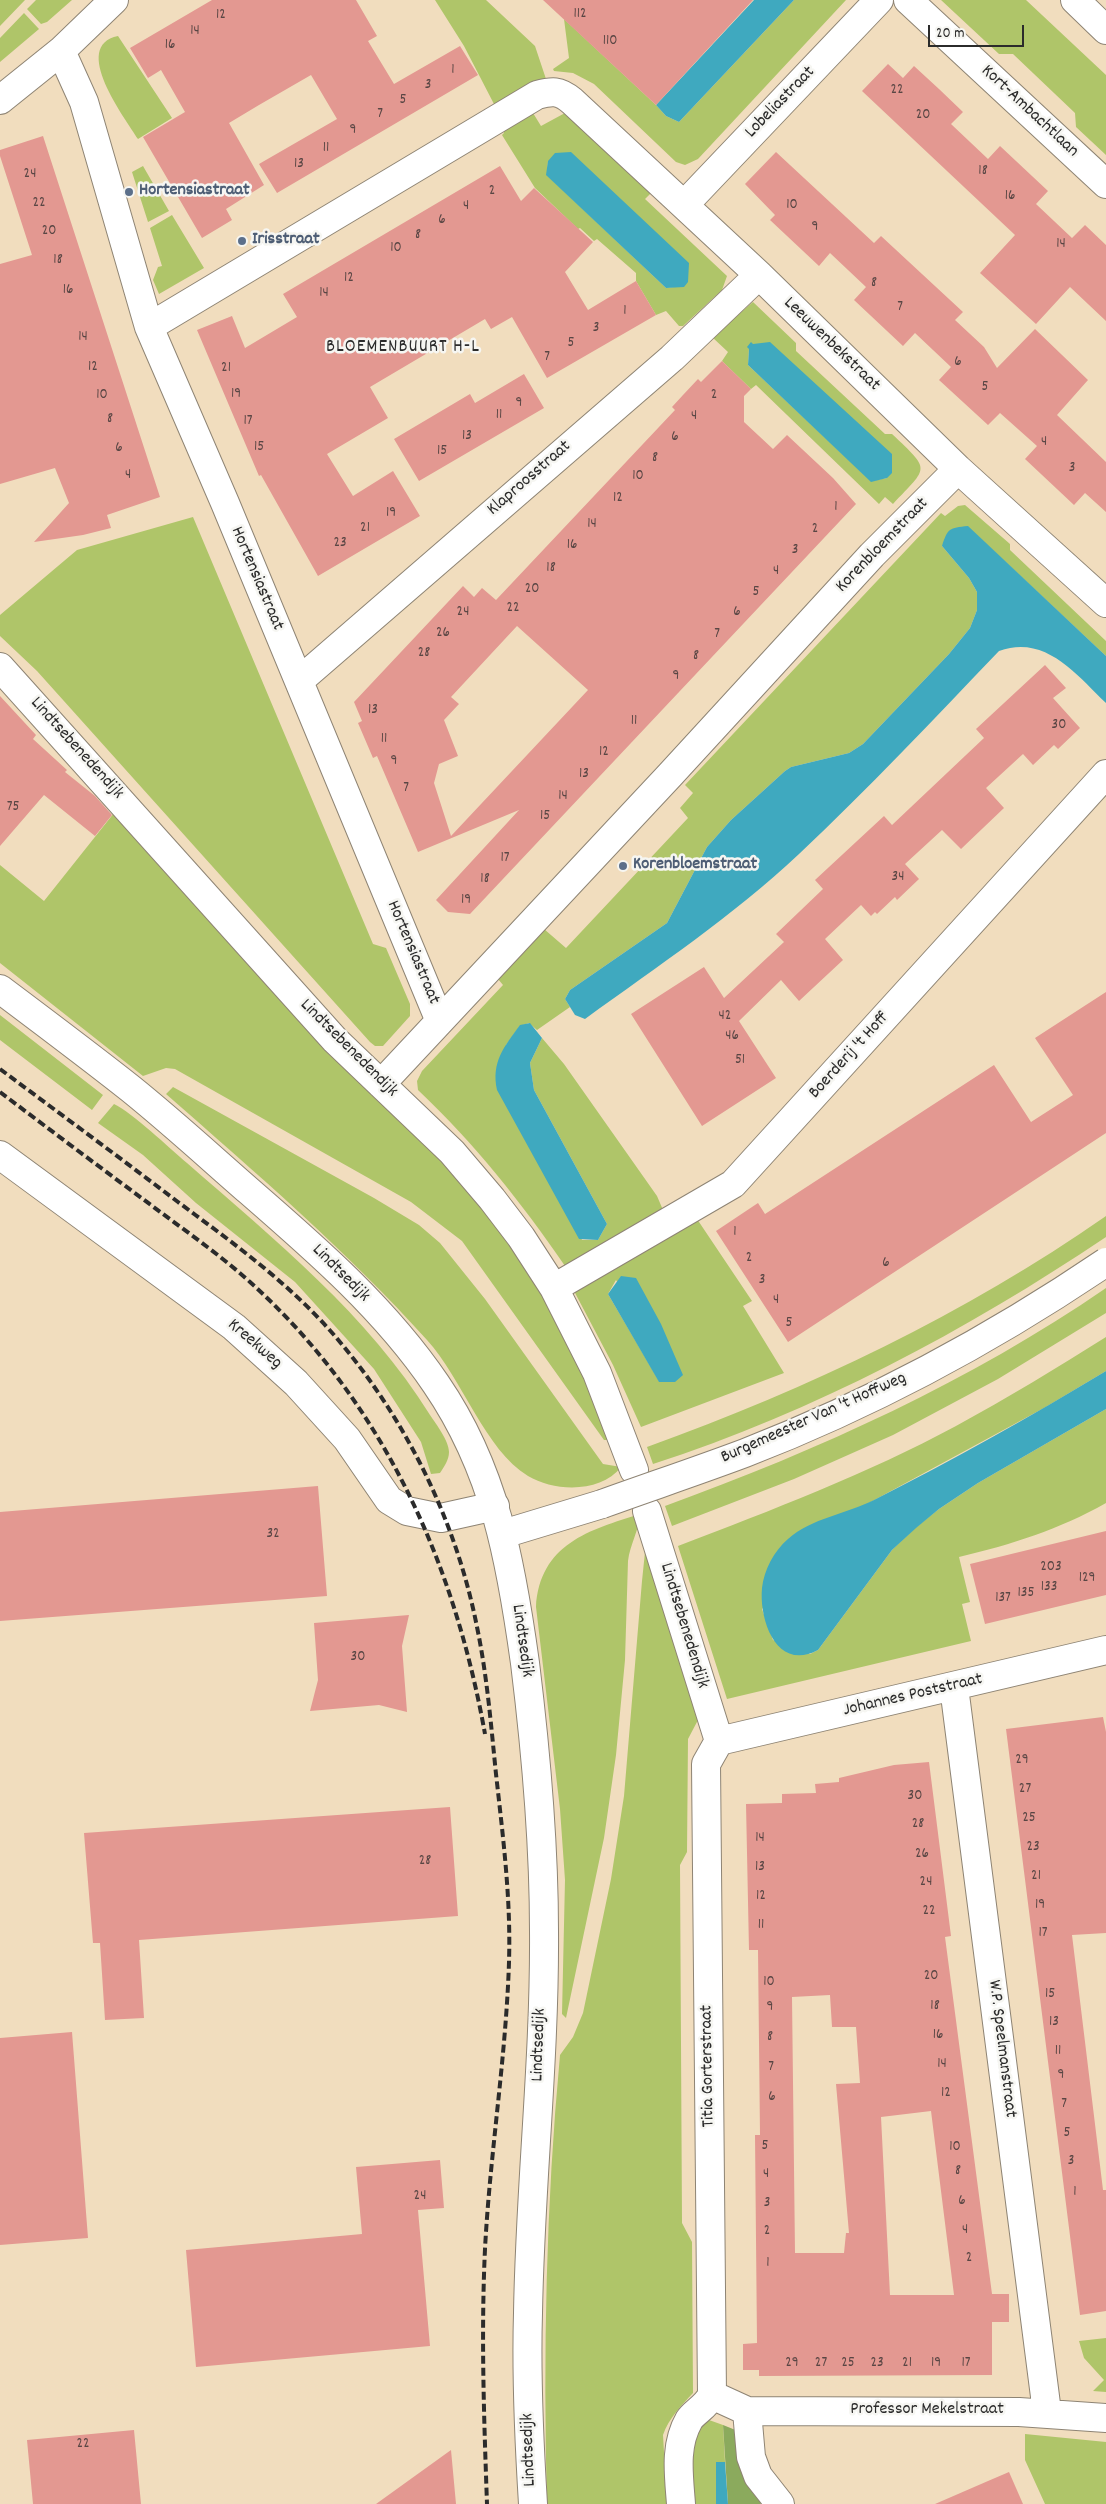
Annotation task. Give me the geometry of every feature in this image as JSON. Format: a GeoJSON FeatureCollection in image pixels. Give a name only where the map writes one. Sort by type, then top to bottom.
{"type":"FeatureCollection","features":[{"type":"Feature","properties":{"kind":"street"},"geometry":{"type":"LineString","coordinates":[[0,100],[61,50],[114,0]]}},
{"type":"Feature","properties":{"kind":"street","name":"Lobeliastraat"},"geometry":{"type":"LineString","coordinates":[[684,205],[879,0]]}},
{"type":"Feature","properties":{"kind":"street","name":"Kort-Ambachtlaan"},"geometry":{"type":"LineString","coordinates":[[908,0],[1106,184]]}},
{"type":"Feature","properties":{"kind":"street"},"geometry":{"type":"LineString","coordinates":[[1075,0],[1106,30]]}},
{"type":"Feature","properties":{"kind":"street","name":"Hortensiastraat"},"geometry":{"type":"LineString","coordinates":[[61,50],[84,102],[149,327],[299,681],[439,1019],[381,1084]]}},
{"type":"Feature","properties":{"kind":"street","name":"Leeuwenbekstraat"},"geometry":{"type":"LineString","coordinates":[[149,327],[537,96],[554,91],[563,94],[572,101],[759,275],[958,469],[1106,603]]}},
{"type":"Feature","properties":{"kind":"street","name":"Klaproosstraat"},"geometry":{"type":"LineString","coordinates":[[299,681],[672,358],[759,275]]}},
{"type":"Feature","properties":{"kind":"street","name":"Korenbloemstraat"},"geometry":{"type":"LineString","coordinates":[[439,1019],[664,782],[872,555],[958,469]]}},
{"type":"Feature","properties":{"kind":"street","name":"Lindtsebenedendijk"},"geometry":{"type":"LineString","coordinates":[[0,667],[335,1040],[470,1173],[521,1237],[554,1288],[597,1374],[634,1470]]}},
{"type":"Feature","properties":{"kind":"street","name":"Boerderij 't Hoff"},"geometry":{"type":"LineString","coordinates":[[554,1288],[733,1184],[1106,774]]}},
{"type":"Feature","properties":{"kind":"street","name":"Lindtsedijk"},"geometry":{"type":"LineString","coordinates":[[0,989],[134,1091],[308,1242],[385,1319],[425,1368],[449,1405],[482,1470],[495,1506],[512,1575],[526,1676],[541,1819],[544,1944],[528,2313],[532,2504]]}},
{"type":"Feature","properties":{"kind":"street","name":"Kreekweg"},"geometry":{"type":"LineString","coordinates":[[0,1155],[234,1327],[296,1383],[340,1432],[390,1500],[407,1510],[441,1518],[495,1506]]}},
{"type":"Feature","properties":{"kind":"street","name":"Burgemeester Van 't Hoffweg"},"geometry":{"type":"LineString","coordinates":[[503,1534],[602,1504],[746,1452],[881,1392],[1016,1319],[1106,1262]]}},
{"type":"Feature","properties":{"kind":"street","name":"Lindtsebenedendijk"},"geometry":{"type":"LineString","coordinates":[[647,1511],[719,1741]]}},
{"type":"Feature","properties":{"kind":"street","name":"Johannes Poststraat"},"geometry":{"type":"LineString","coordinates":[[719,1741],[1106,1650]]}},
{"type":"Feature","properties":{"kind":"street","name":"W.P. Speelmanstraat"},"geometry":{"type":"LineString","coordinates":[[954,1687],[1047,2412]]}},
{"type":"Feature","properties":{"kind":"street","name":"Titia Gorterstraat"},"geometry":{"type":"LineString","coordinates":[[712,2395],[706,1764],[719,1741]]}},
{"type":"Feature","properties":{"kind":"street"},"geometry":{"type":"LineString","coordinates":[[681,2504],[678,2453],[689,2419],[706,2406],[712,2395]]}},
{"type":"Feature","properties":{"kind":"street","name":"Professor Mekelstraat"},"geometry":{"type":"LineString","coordinates":[[712,2395],[747,2411],[1047,2412],[1106,2418]]}},
{"type":"Feature","properties":{"kind":"street"},"geometry":{"type":"LineString","coordinates":[[747,2411],[750,2457],[758,2476],[780,2504]]}},
{"type":"Feature","properties":{"kind":"green space"},"geometry":{"type":"Polygon","coordinates":[[[0,0],[25,0],[0,26],[0,0]]]}},
{"type":"Feature","properties":{"kind":"green space"},"geometry":{"type":"Polygon","coordinates":[[[36,0],[72,0],[47,22],[41,24],[27,9],[36,0]]]}},
{"type":"Feature","properties":{"kind":"green space"},"geometry":{"type":"Polygon","coordinates":[[[435,0],[486,0],[535,46],[546,79],[495,106],[464,46],[435,0]]]}},
{"type":"Feature","properties":{"kind":"green space"},"geometry":{"type":"Polygon","coordinates":[[[794,0],[846,0],[698,159],[685,165],[676,162],[594,84],[573,73],[554,71],[553,69],[569,58],[564,19],[666,116],[679,122],[794,0]]]}},
{"type":"Feature","properties":{"kind":"green space"},"geometry":{"type":"Polygon","coordinates":[[[941,0],[1026,0],[1106,75],[1106,155],[1076,127],[1075,113],[1013,54],[999,54],[941,0]]]}},
{"type":"Feature","properties":{"kind":"green space"},"geometry":{"type":"Polygon","coordinates":[[[24,13],[39,29],[0,62],[0,38],[24,13]]]}},
{"type":"Feature","properties":{"kind":"green space"},"geometry":{"type":"Polygon","coordinates":[[[118,36],[172,118],[138,139],[113,100],[100,67],[99,53],[105,42],[118,36]]]}},
{"type":"Feature","properties":{"kind":"green space"},"geometry":{"type":"Polygon","coordinates":[[[533,113],[541,126],[565,113],[651,193],[645,199],[727,276],[722,290],[683,326],[679,326],[666,311],[656,315],[636,281],[636,273],[597,239],[594,241],[580,228],[578,229],[535,188],[502,135],[504,133],[503,130],[533,113]],[[548,161],[547,175],[666,288],[682,286],[548,161]]]}},
{"type":"Feature","properties":{"kind":"green space"},"geometry":{"type":"Polygon","coordinates":[[[143,166],[169,211],[148,222],[132,172],[143,166]]]}},
{"type":"Feature","properties":{"kind":"green space"},"geometry":{"type":"Polygon","coordinates":[[[172,215],[204,268],[159,294],[153,280],[158,267],[162,266],[150,228],[172,215]]]}},
{"type":"Feature","properties":{"kind":"green space"},"geometry":{"type":"Polygon","coordinates":[[[753,302],[796,343],[796,351],[885,434],[892,434],[914,455],[921,469],[919,475],[893,504],[885,497],[879,504],[756,385],[751,389],[722,361],[728,352],[712,337],[753,302]],[[749,349],[748,365],[871,481],[887,478],[749,349]]]}},
{"type":"Feature","properties":{"kind":"green space"},"geometry":{"type":"Polygon","coordinates":[[[965,505],[1010,544],[1010,550],[1106,641],[1106,656],[968,527],[942,546],[969,578],[977,592],[977,610],[970,628],[949,654],[863,744],[849,753],[791,767],[785,771],[731,820],[707,847],[667,923],[570,990],[565,999],[570,1007],[537,1030],[529,1023],[520,1026],[506,1045],[582,1240],[598,1240],[607,1224],[534,1090],[530,1063],[542,1038],[564,1064],[657,1196],[663,1210],[565,1266],[496,1174],[459,1131],[418,1090],[417,1081],[422,1071],[503,985],[498,979],[544,929],[566,948],[688,818],[680,808],[693,793],[685,785],[941,513],[945,516],[958,506],[965,505]]]}},
{"type":"Feature","properties":{"kind":"green space"},"geometry":{"type":"Polygon","coordinates":[[[193,517],[373,944],[386,948],[410,1004],[410,1016],[383,1046],[375,1046],[370,1042],[37,671],[0,636],[0,615],[77,550],[193,517]]]}},
{"type":"Feature","properties":{"kind":"green space"},"geometry":{"type":"Polygon","coordinates":[[[114,813],[450,1168],[518,1254],[570,1339],[610,1440],[604,1440],[462,1241],[411,1202],[175,1069],[166,1068],[143,1076],[0,963],[0,865],[44,901],[114,813]]]}},
{"type":"Feature","properties":{"kind":"green space"},"geometry":{"type":"Polygon","coordinates":[[[0,1015],[103,1095],[92,1110],[0,1040],[0,1015]]]}},
{"type":"Feature","properties":{"kind":"green space"},"geometry":{"type":"Polygon","coordinates":[[[173,1087],[374,1198],[419,1225],[440,1243],[485,1299],[603,1464],[621,1467],[602,1482],[577,1487],[564,1487],[539,1481],[528,1476],[513,1464],[486,1432],[452,1374],[427,1340],[397,1307],[333,1244],[166,1094],[173,1087]]]}},
{"type":"Feature","properties":{"kind":"green space"},"geometry":{"type":"Polygon","coordinates":[[[114,1104],[151,1131],[286,1250],[318,1280],[378,1344],[405,1379],[445,1438],[449,1455],[440,1473],[431,1474],[421,1442],[374,1369],[295,1282],[196,1203],[143,1155],[98,1123],[114,1104]]]}},
{"type":"Feature","properties":{"kind":"green space"},"geometry":{"type":"Polygon","coordinates":[[[1106,1216],[1106,1237],[999,1305],[944,1336],[830,1394],[772,1420],[653,1464],[647,1447],[768,1400],[884,1346],[997,1286],[1106,1216]]]}},
{"type":"Feature","properties":{"kind":"green space"},"geometry":{"type":"Polygon","coordinates":[[[697,1219],[752,1301],[743,1306],[784,1373],[641,1427],[613,1365],[574,1291],[697,1219]],[[616,1280],[608,1294],[659,1381],[675,1381],[616,1280]]]}},
{"type":"Feature","properties":{"kind":"green space"},"geometry":{"type":"Polygon","coordinates":[[[1106,1288],[1106,1313],[998,1379],[893,1435],[794,1479],[672,1526],[665,1506],[780,1461],[893,1411],[1002,1353],[1055,1322],[1106,1288]]]}},
{"type":"Feature","properties":{"kind":"green space"},"geometry":{"type":"Polygon","coordinates":[[[1106,1337],[1106,1371],[1044,1408],[867,1504],[762,1609],[773,1640],[810,1654],[818,1650],[892,1550],[915,1528],[939,1509],[978,1483],[1106,1409],[1106,1503],[1053,1529],[998,1547],[959,1557],[970,1602],[962,1604],[971,1641],[727,1699],[678,1546],[854,1476],[888,1460],[956,1426],[1013,1394],[1106,1337]]]}},
{"type":"Feature","properties":{"kind":"green space"},"geometry":{"type":"Polygon","coordinates":[[[640,1514],[628,1561],[625,1660],[616,1755],[604,1838],[566,2018],[562,2014],[565,1880],[560,1809],[536,1607],[540,1586],[547,1568],[557,1554],[570,1543],[586,1534],[603,1526],[640,1514]]]}},
{"type":"Feature","properties":{"kind":"green space"},"geometry":{"type":"Polygon","coordinates":[[[649,1551],[698,1720],[688,1739],[687,1852],[680,1865],[682,2223],[692,2242],[693,2393],[672,2418],[663,2435],[667,2504],[547,2504],[545,2392],[547,2279],[555,2111],[560,2055],[573,2037],[583,2013],[611,1879],[624,1796],[645,1552],[649,1551]]]}},
{"type":"Feature","properties":{"kind":"green space"},"geometry":{"type":"Polygon","coordinates":[[[1106,2338],[1106,2392],[1093,2391],[1104,2380],[1084,2358],[1079,2341],[1106,2338]]]}},
{"type":"Feature","properties":{"kind":"green space"},"geometry":{"type":"Polygon","coordinates":[[[709,2420],[723,2425],[725,2462],[716,2463],[716,2504],[689,2504],[686,2453],[696,2426],[709,2420]]]}},
{"type":"Feature","properties":{"kind":"green space"},"geometry":{"type":"Polygon","coordinates":[[[723,2425],[738,2431],[738,2453],[761,2504],[728,2504],[723,2425]]]}},
{"type":"Feature","properties":{"kind":"green space"},"geometry":{"type":"Polygon","coordinates":[[[1025,2434],[1106,2442],[1106,2504],[1045,2504],[1025,2460],[1025,2434]]]}},
{"type":"Feature","properties":{"kind":"water"},"geometry":{"type":"Polygon","coordinates":[[[754,0],[794,0],[679,122],[666,116],[656,105],[754,0]]]}},
{"type":"Feature","properties":{"kind":"water"},"geometry":{"type":"Polygon","coordinates":[[[571,152],[689,263],[688,282],[684,287],[666,288],[546,175],[548,161],[555,153],[571,152]]]}},
{"type":"Feature","properties":{"kind":"water"},"geometry":{"type":"Polygon","coordinates":[[[751,342],[753,344],[770,342],[892,454],[892,473],[887,478],[871,482],[748,365],[749,349],[747,347],[751,342]]]}},
{"type":"Feature","properties":{"kind":"water"},"geometry":{"type":"Polygon","coordinates":[[[968,526],[1106,656],[1106,703],[1071,669],[1045,652],[1031,648],[1016,647],[999,651],[875,779],[774,877],[695,940],[585,1019],[575,1015],[565,999],[570,990],[667,923],[707,847],[731,820],[791,767],[849,753],[863,744],[949,654],[970,628],[977,610],[977,592],[969,578],[942,546],[950,530],[968,526]]]}},
{"type":"Feature","properties":{"kind":"water"},"geometry":{"type":"Polygon","coordinates":[[[530,1023],[542,1038],[530,1063],[534,1090],[607,1224],[598,1240],[579,1239],[497,1090],[496,1071],[500,1055],[520,1025],[530,1023]]]}},
{"type":"Feature","properties":{"kind":"water"},"geometry":{"type":"Polygon","coordinates":[[[621,1276],[636,1278],[661,1324],[683,1375],[675,1382],[659,1382],[608,1294],[621,1276]]]}},
{"type":"Feature","properties":{"kind":"water"},"geometry":{"type":"Polygon","coordinates":[[[1106,1371],[1106,1409],[978,1483],[939,1509],[916,1528],[892,1550],[818,1650],[804,1655],[792,1654],[781,1649],[768,1628],[764,1615],[762,1588],[770,1561],[788,1539],[818,1521],[863,1505],[933,1469],[1106,1371]]]}},
{"type":"Feature","properties":{"kind":"water"},"geometry":{"type":"Polygon","coordinates":[[[716,2462],[725,2462],[728,2504],[716,2504],[716,2462]]]}},
{"type":"Feature","properties":{"kind":"building"},"geometry":{"type":"Polygon","coordinates":[[[212,0],[356,0],[377,36],[368,41],[394,84],[460,46],[478,75],[277,193],[259,164],[337,119],[311,75],[259,105],[229,123],[264,185],[226,209],[232,220],[202,238],[143,137],[185,112],[161,70],[148,78],[130,48],[212,0]]]}},
{"type":"Feature","properties":{"kind":"building"},"geometry":{"type":"Polygon","coordinates":[[[543,0],[753,0],[656,105],[543,0]]]}},
{"type":"Feature","properties":{"kind":"building"},"geometry":{"type":"Polygon","coordinates":[[[888,64],[903,78],[914,66],[963,112],[951,124],[988,159],[1000,146],[1048,191],[1036,204],[1072,238],[1085,225],[1106,245],[1106,321],[1070,287],[1036,324],[980,273],[1015,235],[862,91],[888,64]]]}},
{"type":"Feature","properties":{"kind":"building"},"geometry":{"type":"Polygon","coordinates":[[[43,136],[160,497],[107,515],[111,528],[83,535],[34,542],[69,503],[55,468],[0,484],[0,264],[32,255],[0,156],[0,150],[43,136]]]}},
{"type":"Feature","properties":{"kind":"building"},"geometry":{"type":"Polygon","coordinates":[[[776,152],[874,243],[881,236],[963,312],[955,320],[984,347],[997,368],[1035,329],[1088,380],[1057,415],[1106,462],[1106,512],[1085,493],[1074,505],[1025,459],[1037,446],[1000,413],[988,425],[939,380],[951,367],[915,333],[903,346],[854,300],[866,287],[830,253],[819,266],[770,220],[775,215],[745,184],[776,152]]]}},
{"type":"Feature","properties":{"kind":"building"},"geometry":{"type":"Polygon","coordinates":[[[500,166],[521,201],[534,188],[593,242],[565,272],[588,310],[636,281],[656,315],[547,378],[512,317],[491,329],[485,319],[370,387],[388,418],[327,454],[353,496],[393,471],[420,516],[318,576],[261,475],[259,476],[197,330],[232,316],[245,348],[297,317],[283,294],[500,166]]]}},
{"type":"Feature","properties":{"kind":"building"},"geometry":{"type":"Polygon","coordinates":[[[722,361],[751,389],[744,396],[744,422],[773,449],[787,435],[833,478],[856,504],[470,914],[448,912],[436,900],[519,810],[418,852],[377,756],[373,758],[358,723],[362,721],[354,702],[463,586],[474,597],[482,588],[496,600],[675,410],[672,407],[698,379],[701,382],[722,361]],[[517,626],[451,697],[459,704],[444,720],[458,756],[439,764],[434,783],[451,836],[588,690],[517,626]]]}},
{"type":"Feature","properties":{"kind":"building"},"geometry":{"type":"Polygon","coordinates":[[[524,374],[544,408],[419,481],[394,439],[470,394],[475,403],[524,374]]]}},
{"type":"Feature","properties":{"kind":"building"},"geometry":{"type":"Polygon","coordinates":[[[1045,665],[1066,688],[1053,698],[1080,728],[1058,749],[1054,745],[1033,765],[1023,754],[986,788],[1004,808],[961,849],[942,830],[905,864],[919,879],[897,900],[895,897],[877,914],[875,912],[871,916],[861,905],[825,939],[843,960],[799,1001],[781,980],[739,1021],[776,1078],[702,1126],[631,1014],[704,967],[724,998],[784,942],[776,934],[823,889],[815,880],[884,816],[892,825],[984,738],[976,729],[1045,665]]]}},
{"type":"Feature","properties":{"kind":"building"},"geometry":{"type":"Polygon","coordinates":[[[0,696],[36,735],[33,739],[67,770],[65,772],[95,796],[112,815],[95,836],[44,795],[0,846],[0,696]]]}},
{"type":"Feature","properties":{"kind":"building"},"geometry":{"type":"Polygon","coordinates":[[[1106,992],[1106,1133],[788,1342],[716,1231],[758,1203],[765,1214],[994,1065],[1031,1122],[1073,1095],[1035,1038],[1106,992]]]}},
{"type":"Feature","properties":{"kind":"building"},"geometry":{"type":"Polygon","coordinates":[[[318,1486],[327,1596],[0,1621],[0,1512],[318,1486]]]}},
{"type":"Feature","properties":{"kind":"building"},"geometry":{"type":"Polygon","coordinates":[[[1106,1531],[1106,1595],[985,1624],[970,1564],[1106,1531]]]}},
{"type":"Feature","properties":{"kind":"building"},"geometry":{"type":"Polygon","coordinates":[[[409,1615],[402,1646],[407,1712],[379,1705],[310,1711],[318,1680],[314,1623],[409,1615]]]}},
{"type":"Feature","properties":{"kind":"building"},"geometry":{"type":"Polygon","coordinates":[[[1103,1717],[1106,1732],[1106,1933],[1072,1935],[1103,2190],[1106,2190],[1106,2311],[1080,2315],[1006,1729],[1103,1717]]]}},
{"type":"Feature","properties":{"kind":"building"},"geometry":{"type":"Polygon","coordinates":[[[929,1762],[951,1936],[945,1937],[992,2294],[1009,2294],[1009,2322],[992,2322],[992,2375],[759,2376],[759,2370],[743,2370],[743,2344],[757,2343],[755,2135],[760,2135],[758,1950],[749,1950],[746,1804],[782,1803],[782,1794],[816,1793],[815,1784],[839,1782],[839,1778],[894,1765],[929,1762]],[[830,1995],[792,1997],[795,2253],[844,2253],[846,2233],[849,2233],[836,2084],[860,2083],[856,2027],[832,2027],[830,1995]],[[931,2111],[881,2117],[890,2295],[954,2295],[931,2111]]]}},
{"type":"Feature","properties":{"kind":"building"},"geometry":{"type":"Polygon","coordinates":[[[450,1807],[458,1916],[139,1940],[144,2018],[105,2020],[100,1943],[93,1943],[84,1833],[450,1807]]]}},
{"type":"Feature","properties":{"kind":"building"},"geometry":{"type":"Polygon","coordinates":[[[72,2032],[88,2238],[0,2245],[0,2038],[72,2032]]]}},
{"type":"Feature","properties":{"kind":"building"},"geometry":{"type":"Polygon","coordinates":[[[440,2160],[444,2208],[418,2210],[430,2346],[196,2367],[186,2250],[362,2234],[356,2167],[440,2160]]]}},
{"type":"Feature","properties":{"kind":"building"},"geometry":{"type":"Polygon","coordinates":[[[134,2430],[141,2504],[33,2504],[27,2440],[134,2430]]]}},
{"type":"Feature","properties":{"kind":"building"},"geometry":{"type":"Polygon","coordinates":[[[451,2450],[456,2504],[376,2504],[451,2450]]]}},
{"type":"Feature","properties":{"kind":"building"},"geometry":{"type":"Polygon","coordinates":[[[1009,2472],[1023,2504],[935,2504],[988,2481],[1009,2472]]]}},
{"type":"Feature","properties":{"kind":"railway"},"geometry":{"type":"LineString","coordinates":[[0,1069],[240,1248],[317,1316],[360,1367],[405,1435],[441,1509],[456,1548],[468,1587],[483,1663],[504,1845],[509,1915],[507,1998],[485,2249],[483,2377],[487,2504]]}},
{"type":"Feature","properties":{"kind":"railway"},"geometry":{"type":"LineString","coordinates":[[0,1092],[201,1242],[250,1282],[297,1329],[338,1379],[375,1432],[406,1488],[432,1547],[454,1607],[471,1670],[485,1734]]}},
{"type":"Feature","properties":{"kind":"place","name":"Hortensiastraat"},"geometry":{"type":"Point","coordinates":[129,192]}},
{"type":"Feature","properties":{"kind":"place","name":"Irisstraat"},"geometry":{"type":"Point","coordinates":[242,241]}},
{"type":"Feature","properties":{"kind":"place","name":"Korenbloemstraat"},"geometry":{"type":"Point","coordinates":[623,866]}},
{"type":"Feature","properties":{"kind":"district","name":"BLOEMENBUURT H-L"},"geometry":{"type":"Point","coordinates":[403,348]}}]}
